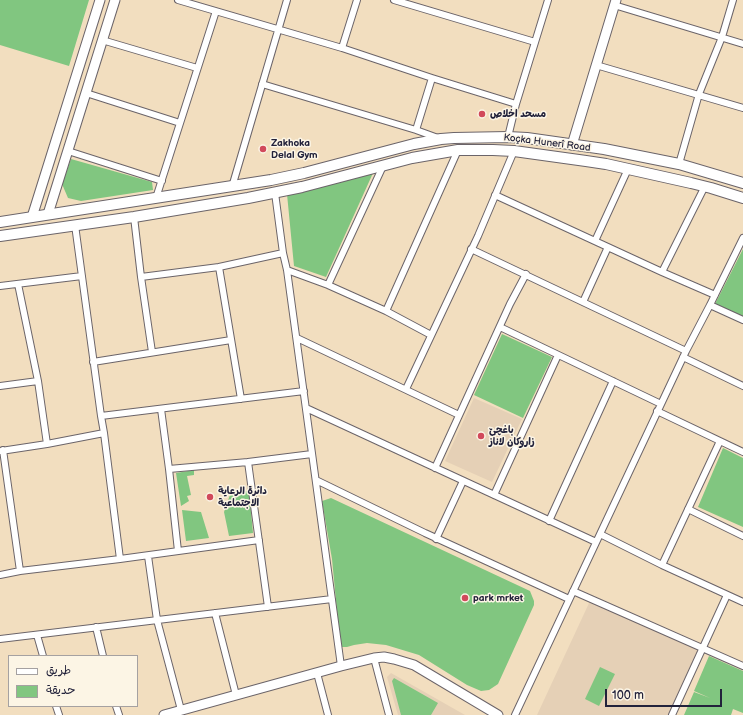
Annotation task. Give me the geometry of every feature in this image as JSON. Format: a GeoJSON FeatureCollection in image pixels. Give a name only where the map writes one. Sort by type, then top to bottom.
{"type":"FeatureCollection","features":[{"type":"Feature","properties":{"kind":"main road","name":"Koçka Hunerî Road"},"geometry":{"type":"LineString","coordinates":[[0,222],[271,180],[304,173],[414,144],[441,139],[470,137],[528,138],[612,151],[678,164],[739,182]]}},
{"type":"Feature","properties":{"kind":"main road"},"geometry":{"type":"LineString","coordinates":[[0,236],[134,217],[275,193],[323,182],[412,158],[458,150],[514,151],[586,161],[668,177],[743,198]]}},
{"type":"Feature","properties":{"kind":"main road"},"geometry":{"type":"LineString","coordinates":[[730,194],[739,182]]}},
{"type":"Feature","properties":{"kind":"street"},"geometry":{"type":"LineString","coordinates":[[32,217],[100,0]]}},
{"type":"Feature","properties":{"kind":"street"},"geometry":{"type":"LineString","coordinates":[[48,214],[115,0]]}},
{"type":"Feature","properties":{"kind":"street"},"geometry":{"type":"LineString","coordinates":[[178,0],[342,48],[516,104]]}},
{"type":"Feature","properties":{"kind":"street"},"geometry":{"type":"LineString","coordinates":[[232,187],[287,0]]}},
{"type":"Feature","properties":{"kind":"street"},"geometry":{"type":"LineString","coordinates":[[342,48],[357,0]]}},
{"type":"Feature","properties":{"kind":"street"},"geometry":{"type":"LineString","coordinates":[[394,0],[535,42]]}},
{"type":"Feature","properties":{"kind":"street"},"geometry":{"type":"LineString","coordinates":[[508,137],[516,104],[548,0]]}},
{"type":"Feature","properties":{"kind":"street"},"geometry":{"type":"LineString","coordinates":[[678,164],[699,94],[722,38],[733,0]]}},
{"type":"Feature","properties":{"kind":"street"},"geometry":{"type":"LineString","coordinates":[[572,145],[615,2],[743,44]]}},
{"type":"Feature","properties":{"kind":"street"},"geometry":{"type":"LineString","coordinates":[[156,198],[216,11]]}},
{"type":"Feature","properties":{"kind":"street"},"geometry":{"type":"LineString","coordinates":[[102,40],[197,68]]}},
{"type":"Feature","properties":{"kind":"street"},"geometry":{"type":"LineString","coordinates":[[596,65],[743,108]]}},
{"type":"Feature","properties":{"kind":"street"},"geometry":{"type":"LineString","coordinates":[[416,130],[432,78]]}},
{"type":"Feature","properties":{"kind":"street"},"geometry":{"type":"LineString","coordinates":[[262,84],[416,130],[441,139]]}},
{"type":"Feature","properties":{"kind":"street"},"geometry":{"type":"LineString","coordinates":[[86,93],[180,123]]}},
{"type":"Feature","properties":{"kind":"street"},"geometry":{"type":"LineString","coordinates":[[386,311],[458,150]]}},
{"type":"Feature","properties":{"kind":"street"},"geometry":{"type":"LineString","coordinates":[[68,151],[162,181]]}},
{"type":"Feature","properties":{"kind":"street"},"geometry":{"type":"LineString","coordinates":[[406,389],[472,249],[514,151]]}},
{"type":"Feature","properties":{"kind":"street"},"geometry":{"type":"LineString","coordinates":[[328,285],[383,166]]}},
{"type":"Feature","properties":{"kind":"street"},"geometry":{"type":"LineString","coordinates":[[595,241],[628,169]]}},
{"type":"Feature","properties":{"kind":"street"},"geometry":{"type":"LineString","coordinates":[[662,272],[704,186]]}},
{"type":"Feature","properties":{"kind":"street"},"geometry":{"type":"LineString","coordinates":[[275,193],[342,666]]}},
{"type":"Feature","properties":{"kind":"street"},"geometry":{"type":"LineString","coordinates":[[495,195],[715,295]]}},
{"type":"Feature","properties":{"kind":"street"},"geometry":{"type":"LineString","coordinates":[[134,217],[152,352]]}},
{"type":"Feature","properties":{"kind":"street"},"geometry":{"type":"LineString","coordinates":[[75,225],[120,559]]}},
{"type":"Feature","properties":{"kind":"street"},"geometry":{"type":"LineString","coordinates":[[515,715],[684,354],[743,238]]}},
{"type":"Feature","properties":{"kind":"street"},"geometry":{"type":"LineString","coordinates":[[583,302],[608,247]]}},
{"type":"Feature","properties":{"kind":"street"},"geometry":{"type":"LineString","coordinates":[[472,249],[583,302],[743,386]]}},
{"type":"Feature","properties":{"kind":"street"},"geometry":{"type":"LineString","coordinates":[[141,278],[219,267],[284,254]]}},
{"type":"Feature","properties":{"kind":"street"},"geometry":{"type":"LineString","coordinates":[[219,267],[241,399]]}},
{"type":"Feature","properties":{"kind":"street"},"geometry":{"type":"LineString","coordinates":[[287,270],[328,285],[386,311],[431,335]]}},
{"type":"Feature","properties":{"kind":"street"},"geometry":{"type":"LineString","coordinates":[[436,468],[510,304],[526,274]]}},
{"type":"Feature","properties":{"kind":"street"},"geometry":{"type":"LineString","coordinates":[[0,286],[82,276]]}},
{"type":"Feature","properties":{"kind":"street"},"geometry":{"type":"LineString","coordinates":[[18,284],[38,381],[47,444]]}},
{"type":"Feature","properties":{"kind":"street"},"geometry":{"type":"LineString","coordinates":[[710,305],[743,320]]}},
{"type":"Feature","properties":{"kind":"street"},"geometry":{"type":"LineString","coordinates":[[500,327],[661,404]]}},
{"type":"Feature","properties":{"kind":"street"},"geometry":{"type":"LineString","coordinates":[[296,338],[460,415]]}},
{"type":"Feature","properties":{"kind":"street"},"geometry":{"type":"LineString","coordinates":[[93,362],[231,340]]}},
{"type":"Feature","properties":{"kind":"street"},"geometry":{"type":"LineString","coordinates":[[494,495],[558,355]]}},
{"type":"Feature","properties":{"kind":"street"},"geometry":{"type":"LineString","coordinates":[[0,386],[38,381]]}},
{"type":"Feature","properties":{"kind":"street"},"geometry":{"type":"LineString","coordinates":[[549,521],[613,381]]}},
{"type":"Feature","properties":{"kind":"street"},"geometry":{"type":"LineString","coordinates":[[101,416],[304,391]]}},
{"type":"Feature","properties":{"kind":"street"},"geometry":{"type":"LineString","coordinates":[[306,408],[596,542]]}},
{"type":"Feature","properties":{"kind":"street"},"geometry":{"type":"LineString","coordinates":[[161,409],[178,552]]}},
{"type":"Feature","properties":{"kind":"street"},"geometry":{"type":"LineString","coordinates":[[658,411],[743,452]]}},
{"type":"Feature","properties":{"kind":"street"},"geometry":{"type":"LineString","coordinates":[[20,571],[1,451],[104,433]]}},
{"type":"Feature","properties":{"kind":"street"},"geometry":{"type":"LineString","coordinates":[[662,565],[720,441]]}},
{"type":"Feature","properties":{"kind":"street"},"geometry":{"type":"LineString","coordinates":[[169,469],[248,462],[312,454]]}},
{"type":"Feature","properties":{"kind":"street"},"geometry":{"type":"LineString","coordinates":[[248,462],[268,607]]}},
{"type":"Feature","properties":{"kind":"street"},"geometry":{"type":"LineString","coordinates":[[316,480],[436,539],[569,599]]}},
{"type":"Feature","properties":{"kind":"street"},"geometry":{"type":"LineString","coordinates":[[436,539],[463,481]]}},
{"type":"Feature","properties":{"kind":"street"},"geometry":{"type":"LineString","coordinates":[[688,509],[743,536]]}},
{"type":"Feature","properties":{"kind":"street"},"geometry":{"type":"LineString","coordinates":[[600,534],[662,565],[743,602]]}},
{"type":"Feature","properties":{"kind":"street"},"geometry":{"type":"LineString","coordinates":[[0,575],[20,571],[148,556],[258,540]]}},
{"type":"Feature","properties":{"kind":"street"},"geometry":{"type":"LineString","coordinates":[[148,556],[157,620],[181,710]]}},
{"type":"Feature","properties":{"kind":"street"},"geometry":{"type":"LineString","coordinates":[[573,591],[743,666]]}},
{"type":"Feature","properties":{"kind":"street"},"geometry":{"type":"LineString","coordinates":[[672,715],[727,595]]}},
{"type":"Feature","properties":{"kind":"street"},"geometry":{"type":"LineString","coordinates":[[0,639],[332,599]]}},
{"type":"Feature","properties":{"kind":"street"},"geometry":{"type":"LineString","coordinates":[[215,613],[236,695]]}},
{"type":"Feature","properties":{"kind":"street"},"geometry":{"type":"LineString","coordinates":[[96,628],[104,655]]}},
{"type":"Feature","properties":{"kind":"street"},"geometry":{"type":"LineString","coordinates":[[37,635],[43,655]]}},
{"type":"Feature","properties":{"kind":"street"},"geometry":{"type":"LineString","coordinates":[[374,658],[389,715]]}},
{"type":"Feature","properties":{"kind":"street"},"geometry":{"type":"LineString","coordinates":[[164,715],[374,658],[394,659],[414,665],[498,715]]}},
{"type":"Feature","properties":{"kind":"street"},"geometry":{"type":"LineString","coordinates":[[317,673],[328,715]]}},
{"type":"Feature","properties":{"kind":"shaded area"},"geometry":{"type":"Polygon","coordinates":[[[474,398],[522,419],[492,482],[445,461],[474,398]]]}},
{"type":"Feature","properties":{"kind":"shaded area"},"geometry":{"type":"Polygon","coordinates":[[[590,601],[698,650],[668,715],[537,715],[590,601]]]}},
{"type":"Feature","properties":{"kind":"shaded area"},"geometry":{"type":"Polygon","coordinates":[[[391,673],[465,715],[398,715],[387,677],[391,673]]]}},
{"type":"Feature","properties":{"kind":"green space"},"geometry":{"type":"Polygon","coordinates":[[[0,0],[89,0],[69,66],[0,45],[0,0]]]}},
{"type":"Feature","properties":{"kind":"green space"},"geometry":{"type":"Polygon","coordinates":[[[71,159],[152,182],[153,190],[81,201],[68,198],[62,184],[71,159]]]}},
{"type":"Feature","properties":{"kind":"green space"},"geometry":{"type":"Polygon","coordinates":[[[373,173],[326,277],[294,266],[287,194],[373,173]]]}},
{"type":"Feature","properties":{"kind":"green space"},"geometry":{"type":"Polygon","coordinates":[[[743,249],[743,317],[715,304],[743,249]]]}},
{"type":"Feature","properties":{"kind":"green space"},"geometry":{"type":"Polygon","coordinates":[[[502,334],[552,357],[523,418],[474,395],[502,334]]]}},
{"type":"Feature","properties":{"kind":"green space"},"geometry":{"type":"Polygon","coordinates":[[[723,448],[743,458],[743,527],[698,507],[723,448]]]}},
{"type":"Feature","properties":{"kind":"green space"},"geometry":{"type":"Polygon","coordinates":[[[194,470],[194,475],[187,476],[191,495],[187,496],[189,501],[181,506],[176,473],[194,470]]]}},
{"type":"Feature","properties":{"kind":"green space"},"geometry":{"type":"Polygon","coordinates":[[[249,491],[253,533],[229,536],[224,512],[231,492],[249,491]]]}},
{"type":"Feature","properties":{"kind":"green space"},"geometry":{"type":"Polygon","coordinates":[[[331,498],[530,591],[534,605],[498,684],[489,690],[481,691],[467,685],[419,655],[386,645],[367,643],[342,647],[340,643],[332,559],[322,501],[331,498]]]}},
{"type":"Feature","properties":{"kind":"green space"},"geometry":{"type":"Polygon","coordinates":[[[182,510],[201,512],[209,538],[186,541],[182,510]]]}},
{"type":"Feature","properties":{"kind":"green space"},"geometry":{"type":"Polygon","coordinates":[[[709,656],[743,671],[743,713],[733,709],[731,715],[684,715],[694,692],[710,698],[694,691],[709,656]]]}},
{"type":"Feature","properties":{"kind":"green space"},"geometry":{"type":"Polygon","coordinates":[[[600,667],[615,674],[599,706],[585,699],[600,667]]]}},
{"type":"Feature","properties":{"kind":"green space"},"geometry":{"type":"Polygon","coordinates":[[[394,678],[438,703],[431,715],[401,715],[392,681],[394,678]]]}},
{"type":"Feature","properties":{"kind":"place","name":"مسحد اخلاص"},"geometry":{"type":"Point","coordinates":[482,114]}},
{"type":"Feature","properties":{"kind":"place","name":"Zakhoka Delal Gym"},"geometry":{"type":"Point","coordinates":[263,149]}},
{"type":"Feature","properties":{"kind":"place","name":"باغچێ زاروكان لاناز"},"geometry":{"type":"Point","coordinates":[481,436]}},
{"type":"Feature","properties":{"kind":"place","name":"دائرة الرعاية الاجتماعية"},"geometry":{"type":"Point","coordinates":[210,497]}},
{"type":"Feature","properties":{"kind":"place","name":"park mrket"},"geometry":{"type":"Point","coordinates":[465,598]}}]}
